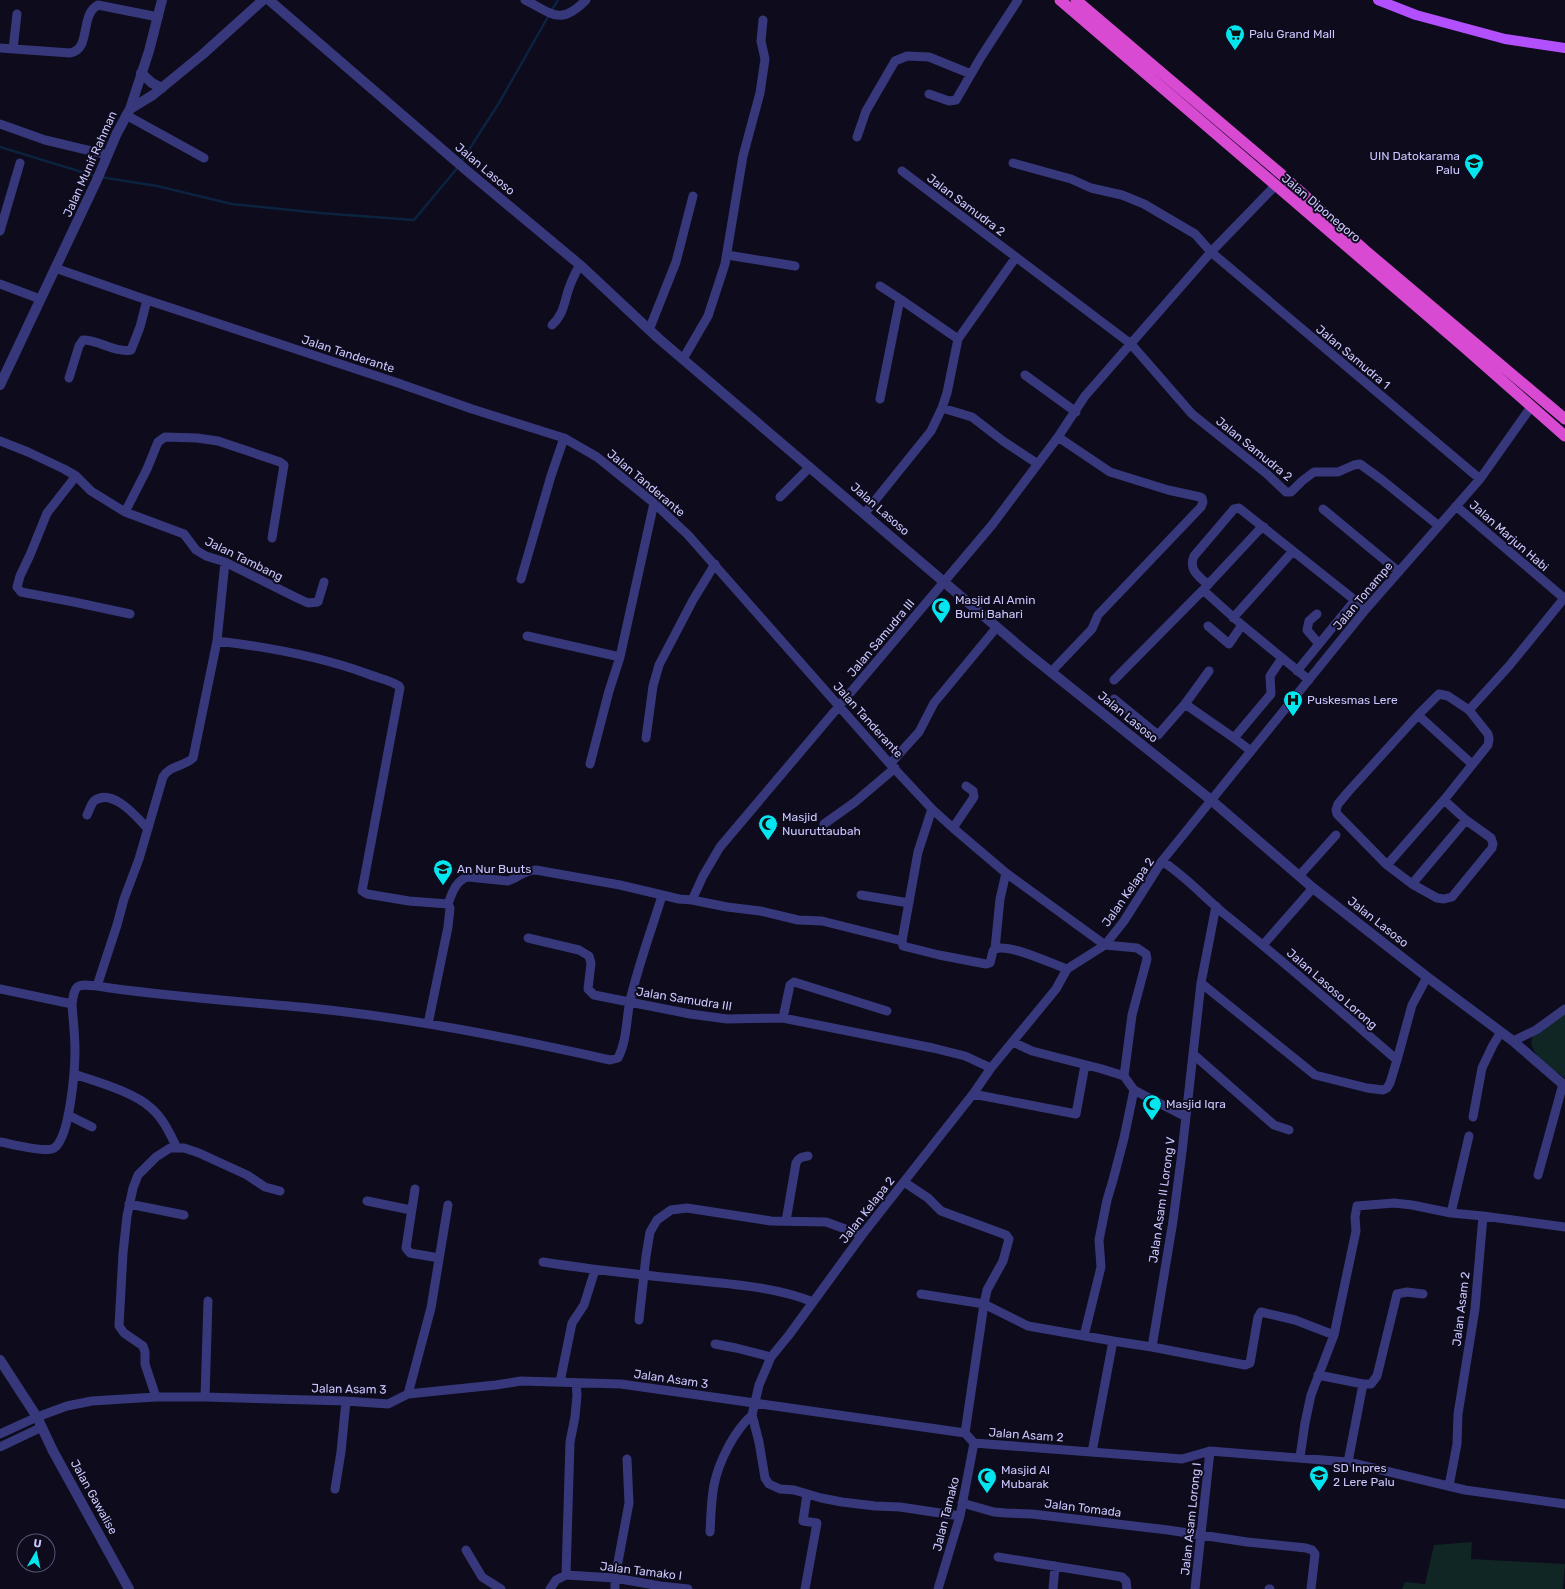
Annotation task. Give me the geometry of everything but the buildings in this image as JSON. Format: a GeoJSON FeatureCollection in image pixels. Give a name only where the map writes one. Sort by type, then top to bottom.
{"type":"FeatureCollection","features":[{"type":"Feature","properties":{"kind":"highway","name":"Jalan Diponegoro"},"geometry":{"type":"LineString","coordinates":[[1060,0],[1464,347],[1565,436]]}},
{"type":"Feature","properties":{"kind":"highway","name":"Jalan Diponegoro"},"geometry":{"type":"LineString","coordinates":[[1076,0],[1269,163],[1367,252],[1565,419]]}},
{"type":"Feature","properties":{"kind":"main road"},"geometry":{"type":"LineString","coordinates":[[1378,0],[1416,15],[1505,39],[1565,48]]}},
{"type":"Feature","properties":{"kind":"street"},"geometry":{"type":"LineString","coordinates":[[162,0],[149,51],[128,112],[204,158]]}},
{"type":"Feature","properties":{"kind":"street","name":"Jalan Munif Rahman"},"geometry":{"type":"LineString","coordinates":[[0,385],[128,112],[162,88],[204,54],[263,0]]}},
{"type":"Feature","properties":{"kind":"street","name":"Jalan Lasoso"},"geometry":{"type":"LineString","coordinates":[[269,0],[466,170],[580,265],[649,330],[997,627],[1211,800],[1313,888],[1427,977],[1513,1041],[1564,1085]]}},
{"type":"Feature","properties":{"kind":"street"},"geometry":{"type":"LineString","coordinates":[[525,0],[552,14],[561,16],[576,9],[586,0]]}},
{"type":"Feature","properties":{"kind":"street"},"geometry":{"type":"LineString","coordinates":[[929,94],[949,101],[956,100],[1018,0]]}},
{"type":"Feature","properties":{"kind":"street"},"geometry":{"type":"LineString","coordinates":[[0,48],[70,53],[74,52],[81,47],[91,10],[98,5],[158,17]]}},
{"type":"Feature","properties":{"kind":"street"},"geometry":{"type":"LineString","coordinates":[[13,49],[17,14]]}},
{"type":"Feature","properties":{"kind":"street"},"geometry":{"type":"LineString","coordinates":[[683,359],[708,316],[721,280],[743,156],[760,93],[765,59],[762,41],[763,20]]}},
{"type":"Feature","properties":{"kind":"street"},"geometry":{"type":"LineString","coordinates":[[857,137],[866,111],[895,61],[907,56],[929,57],[971,74]]}},
{"type":"Feature","properties":{"kind":"street"},"geometry":{"type":"LineString","coordinates":[[141,73],[152,83],[162,88]]}},
{"type":"Feature","properties":{"kind":"street"},"geometry":{"type":"LineString","coordinates":[[0,124],[45,140],[108,155]]}},
{"type":"Feature","properties":{"kind":"street"},"geometry":{"type":"LineString","coordinates":[[0,231],[20,163]]}},
{"type":"Feature","properties":{"kind":"street","name":"Jalan Samudra 1"},"geometry":{"type":"LineString","coordinates":[[1013,163],[1071,179],[1091,188],[1122,195],[1144,204],[1195,234],[1211,252],[1480,479]]}},
{"type":"Feature","properties":{"kind":"street","name":"Jalan Samudra 2"},"geometry":{"type":"LineString","coordinates":[[902,171],[1130,344],[1192,414],[1286,492],[1292,492],[1302,481],[1314,472],[1338,472],[1360,464],[1439,526]]}},
{"type":"Feature","properties":{"kind":"street"},"geometry":{"type":"LineString","coordinates":[[945,582],[992,525],[1038,464],[1076,412],[1085,396],[1211,252],[1275,186]]}},
{"type":"Feature","properties":{"kind":"street"},"geometry":{"type":"LineString","coordinates":[[649,330],[676,262],[693,196]]}},
{"type":"Feature","properties":{"kind":"street"},"geometry":{"type":"LineString","coordinates":[[726,255],[795,266]]}},
{"type":"Feature","properties":{"kind":"street"},"geometry":{"type":"LineString","coordinates":[[865,513],[931,431],[942,408],[953,368],[958,339],[1016,257]]}},
{"type":"Feature","properties":{"kind":"street"},"geometry":{"type":"LineString","coordinates":[[552,325],[559,319],[568,291],[580,265]]}},
{"type":"Feature","properties":{"kind":"street","name":"Jalan Tanderante"},"geometry":{"type":"LineString","coordinates":[[55,268],[472,409],[564,438],[597,457],[654,502],[688,535],[892,766],[932,809],[1006,873],[1105,945]]}},
{"type":"Feature","properties":{"kind":"street"},"geometry":{"type":"LineString","coordinates":[[0,284],[40,299]]}},
{"type":"Feature","properties":{"kind":"street"},"geometry":{"type":"LineString","coordinates":[[880,286],[958,339]]}},
{"type":"Feature","properties":{"kind":"street"},"geometry":{"type":"LineString","coordinates":[[880,399],[900,299]]}},
{"type":"Feature","properties":{"kind":"street"},"geometry":{"type":"LineString","coordinates":[[69,378],[79,346],[83,340],[91,340],[117,349],[131,350],[140,327],[147,300]]}},
{"type":"Feature","properties":{"kind":"street"},"geometry":{"type":"LineString","coordinates":[[1025,375],[1076,412]]}},
{"type":"Feature","properties":{"kind":"street","name":"Jalan Tonampe"},"geometry":{"type":"LineString","coordinates":[[1162,861],[1366,609],[1480,479],[1531,407]]}},
{"type":"Feature","properties":{"kind":"street"},"geometry":{"type":"LineString","coordinates":[[942,408],[972,418],[1038,464]]}},
{"type":"Feature","properties":{"kind":"street"},"geometry":{"type":"LineString","coordinates":[[125,512],[147,469],[158,442],[161,439],[165,437],[218,441],[280,462],[284,465],[272,538]]}},
{"type":"Feature","properties":{"kind":"street"},"geometry":{"type":"LineString","coordinates":[[1052,672],[1092,629],[1098,615],[1201,507],[1203,500],[1200,497],[1168,490],[1107,471],[1058,437]]}},
{"type":"Feature","properties":{"kind":"street"},"geometry":{"type":"LineString","coordinates":[[522,579],[551,476],[564,438]]}},
{"type":"Feature","properties":{"kind":"street","name":"Jalan Tambang"},"geometry":{"type":"LineString","coordinates":[[0,441],[48,461],[76,476],[90,491],[125,512],[184,534],[196,550],[206,556],[225,562],[308,603],[318,602],[324,582]]}},
{"type":"Feature","properties":{"kind":"street"},"geometry":{"type":"LineString","coordinates":[[780,497],[810,467]]}},
{"type":"Feature","properties":{"kind":"street"},"geometry":{"type":"LineString","coordinates":[[76,476],[47,513],[20,576],[17,587],[21,592],[130,614]]}},
{"type":"Feature","properties":{"kind":"street"},"geometry":{"type":"LineString","coordinates":[[590,764],[609,691],[620,657],[654,502]]}},
{"type":"Feature","properties":{"kind":"street","name":"Jalan Marjun Habi"},"geometry":{"type":"LineString","coordinates":[[1456,506],[1565,598]]}},
{"type":"Feature","properties":{"kind":"street"},"geometry":{"type":"LineString","coordinates":[[1309,680],[1233,618],[1205,588],[1194,572],[1192,562],[1194,556],[1234,509],[1240,508],[1366,609]]}},
{"type":"Feature","properties":{"kind":"street"},"geometry":{"type":"LineString","coordinates":[[1323,509],[1399,572]]}},
{"type":"Feature","properties":{"kind":"street"},"geometry":{"type":"LineString","coordinates":[[1114,680],[1205,588],[1258,531],[1264,527]]}},
{"type":"Feature","properties":{"kind":"street"},"geometry":{"type":"LineString","coordinates":[[1233,618],[1293,551]]}},
{"type":"Feature","properties":{"kind":"street"},"geometry":{"type":"LineString","coordinates":[[97,986],[117,926],[124,899],[139,859],[159,788],[166,771],[188,762],[193,758],[217,641],[225,562]]}},
{"type":"Feature","properties":{"kind":"street"},"geometry":{"type":"LineString","coordinates":[[646,738],[653,686],[659,665],[690,606],[715,564]]}},
{"type":"Feature","properties":{"kind":"street","name":"Jalan Samudra III"},"geometry":{"type":"LineString","coordinates":[[692,900],[703,876],[720,847],[945,582]]}},
{"type":"Feature","properties":{"kind":"street"},"geometry":{"type":"LineString","coordinates":[[1469,710],[1565,598]]}},
{"type":"Feature","properties":{"kind":"street"},"geometry":{"type":"LineString","coordinates":[[1297,671],[1355,600]]}},
{"type":"Feature","properties":{"kind":"street"},"geometry":{"type":"LineString","coordinates":[[1317,614],[1309,621],[1307,630],[1319,644]]}},
{"type":"Feature","properties":{"kind":"street"},"geometry":{"type":"LineString","coordinates":[[1208,626],[1229,644],[1242,625]]}},
{"type":"Feature","properties":{"kind":"street"},"geometry":{"type":"LineString","coordinates":[[824,824],[855,802],[892,766],[920,732],[934,703],[997,627]]}},
{"type":"Feature","properties":{"kind":"street"},"geometry":{"type":"LineString","coordinates":[[527,636],[620,657]]}},
{"type":"Feature","properties":{"kind":"street"},"geometry":{"type":"LineString","coordinates":[[217,641],[311,657],[352,668],[399,686],[400,688],[362,890],[367,894],[409,901],[448,904]]}},
{"type":"Feature","properties":{"kind":"street"},"geometry":{"type":"LineString","coordinates":[[1234,738],[1271,694],[1270,676],[1282,658]]}},
{"type":"Feature","properties":{"kind":"street"},"geometry":{"type":"LineString","coordinates":[[1114,698],[1158,735],[1186,704],[1209,671]]}},
{"type":"Feature","properties":{"kind":"street"},"geometry":{"type":"LineString","coordinates":[[1387,865],[1444,800],[1488,745],[1490,739],[1485,730],[1469,710],[1448,696],[1438,694],[1348,792],[1336,810],[1336,814],[1387,865],[1412,884],[1437,898],[1444,899],[1452,897],[1492,848],[1493,844],[1491,838],[1466,820],[1444,800]]}},
{"type":"Feature","properties":{"kind":"street"},"geometry":{"type":"LineString","coordinates":[[1186,704],[1251,751]]}},
{"type":"Feature","properties":{"kind":"street"},"geometry":{"type":"LineString","coordinates":[[1418,715],[1472,764]]}},
{"type":"Feature","properties":{"kind":"street"},"geometry":{"type":"LineString","coordinates":[[953,828],[974,797],[973,791],[966,786]]}},
{"type":"Feature","properties":{"kind":"street"},"geometry":{"type":"LineString","coordinates":[[87,815],[93,802],[101,797],[113,799],[121,803],[148,829]]}},
{"type":"Feature","properties":{"kind":"street"},"geometry":{"type":"LineString","coordinates":[[932,809],[918,852],[908,903],[902,942],[903,946],[906,948],[986,964],[990,963],[993,951],[995,949],[1000,899],[1006,873]]}},
{"type":"Feature","properties":{"kind":"street"},"geometry":{"type":"LineString","coordinates":[[1412,884],[1466,820]]}},
{"type":"Feature","properties":{"kind":"street"},"geometry":{"type":"LineString","coordinates":[[1299,876],[1336,835]]}},
{"type":"Feature","properties":{"kind":"street","name":"Jalan Kelapa 2"},"geometry":{"type":"LineString","coordinates":[[752,1415],[759,1385],[771,1357],[789,1335],[862,1235],[974,1094],[991,1068],[1056,989],[1067,969],[1105,945],[1124,921],[1162,861],[1185,877]]}},
{"type":"Feature","properties":{"kind":"street"},"geometry":{"type":"LineString","coordinates":[[428,1024],[448,927],[450,908],[448,904],[456,886],[464,878],[468,877],[508,881],[530,870],[620,884],[662,896],[760,911],[798,920],[822,921],[902,942]]}},
{"type":"Feature","properties":{"kind":"street","name":"Jalan Lasoso Lorong"},"geometry":{"type":"LineString","coordinates":[[1185,877],[1216,906],[1397,1060]]}},
{"type":"Feature","properties":{"kind":"street"},"geometry":{"type":"LineString","coordinates":[[1263,945],[1313,888]]}},
{"type":"Feature","properties":{"kind":"street"},"geometry":{"type":"LineString","coordinates":[[861,895],[908,903]]}},
{"type":"Feature","properties":{"kind":"street"},"geometry":{"type":"LineString","coordinates":[[0,1142],[43,1150],[53,1149],[63,1137],[74,1074],[75,1051],[72,1004],[74,990],[77,986],[82,984],[241,1003],[310,1008],[428,1024],[610,1060],[618,1058],[622,1050],[630,1002],[640,963],[662,896]]}},
{"type":"Feature","properties":{"kind":"street","name":"Jalan Asam II Lorong V"},"geometry":{"type":"LineString","coordinates":[[1152,1347],[1173,1221],[1201,983],[1216,906]]}},
{"type":"Feature","properties":{"kind":"street","name":"Jalan Samudra III"},"geometry":{"type":"LineString","coordinates":[[528,938],[583,952],[589,956],[588,989],[594,994],[630,1002],[727,1019],[783,1018],[933,1048],[965,1056],[991,1068]]}},
{"type":"Feature","properties":{"kind":"street"},"geometry":{"type":"LineString","coordinates":[[1105,945],[1137,948],[1146,954],[1132,1015],[1124,1076]]}},
{"type":"Feature","properties":{"kind":"street"},"geometry":{"type":"LineString","coordinates":[[995,949],[1002,948],[1042,958],[1067,969]]}},
{"type":"Feature","properties":{"kind":"street"},"geometry":{"type":"LineString","coordinates":[[1201,983],[1315,1075],[1367,1088],[1383,1090],[1387,1088],[1390,1083],[1412,1005],[1427,977]]}},
{"type":"Feature","properties":{"kind":"street"},"geometry":{"type":"LineString","coordinates":[[783,1018],[790,985],[794,982],[887,1011]]}},
{"type":"Feature","properties":{"kind":"street"},"geometry":{"type":"LineString","coordinates":[[0,989],[72,1004]]}},
{"type":"Feature","properties":{"kind":"street"},"geometry":{"type":"LineString","coordinates":[[1513,1041],[1536,1030],[1565,1009]]}},
{"type":"Feature","properties":{"kind":"street"},"geometry":{"type":"LineString","coordinates":[[1472,1117],[1482,1068],[1501,1032]]}},
{"type":"Feature","properties":{"kind":"street"},"geometry":{"type":"LineString","coordinates":[[1013,1042],[1032,1052],[1124,1076],[1134,1090],[1186,1117]]}},
{"type":"Feature","properties":{"kind":"street"},"geometry":{"type":"LineString","coordinates":[[1193,1054],[1274,1125],[1290,1130]]}},
{"type":"Feature","properties":{"kind":"street"},"geometry":{"type":"LineString","coordinates":[[974,1094],[1076,1114],[1085,1065]]}},
{"type":"Feature","properties":{"kind":"street"},"geometry":{"type":"LineString","coordinates":[[74,1074],[132,1096],[151,1107],[157,1114],[177,1148]]}},
{"type":"Feature","properties":{"kind":"street"},"geometry":{"type":"LineString","coordinates":[[1538,1175],[1564,1085]]}},
{"type":"Feature","properties":{"kind":"street"},"geometry":{"type":"LineString","coordinates":[[1084,1336],[1101,1267],[1099,1240],[1107,1200],[1134,1090]]}},
{"type":"Feature","properties":{"kind":"street"},"geometry":{"type":"LineString","coordinates":[[68,1115],[92,1127]]}},
{"type":"Feature","properties":{"kind":"street"},"geometry":{"type":"LineString","coordinates":[[1451,1213],[1469,1136]]}},
{"type":"Feature","properties":{"kind":"street"},"geometry":{"type":"LineString","coordinates":[[156,1397],[146,1364],[143,1346],[124,1333],[119,1326],[123,1253],[133,1188],[138,1175],[156,1157],[170,1148],[184,1148],[247,1175],[265,1187],[280,1191]]}},
{"type":"Feature","properties":{"kind":"street"},"geometry":{"type":"LineString","coordinates":[[786,1221],[796,1163],[802,1157],[808,1156]]}},
{"type":"Feature","properties":{"kind":"street"},"geometry":{"type":"LineString","coordinates":[[754,1403],[965,1433],[987,1290],[1002,1261],[1009,1239],[1002,1234],[940,1211],[928,1198],[904,1182]]}},
{"type":"Feature","properties":{"kind":"street"},"geometry":{"type":"LineString","coordinates":[[414,1190],[406,1248],[407,1252],[410,1254],[439,1258]]}},
{"type":"Feature","properties":{"kind":"street"},"geometry":{"type":"LineString","coordinates":[[366,1201],[411,1210]]}},
{"type":"Feature","properties":{"kind":"street"},"geometry":{"type":"LineString","coordinates":[[1300,1457],[1311,1395],[1334,1335],[1356,1231],[1355,1217],[1357,1206],[1394,1203],[1451,1213],[1565,1227]]}},
{"type":"Feature","properties":{"kind":"street"},"geometry":{"type":"LineString","coordinates":[[130,1204],[184,1215]]}},
{"type":"Feature","properties":{"kind":"street"},"geometry":{"type":"LineString","coordinates":[[408,1394],[431,1308],[448,1205]]}},
{"type":"Feature","properties":{"kind":"street"},"geometry":{"type":"LineString","coordinates":[[639,1320],[649,1239],[653,1226],[660,1217],[671,1210],[687,1208],[749,1218],[826,1222],[862,1235]]}},
{"type":"Feature","properties":{"kind":"street","name":"Jalan Asam 2"},"geometry":{"type":"LineString","coordinates":[[1449,1486],[1457,1444],[1458,1414],[1474,1316],[1483,1216]]}},
{"type":"Feature","properties":{"kind":"street"},"geometry":{"type":"LineString","coordinates":[[543,1262],[595,1270],[747,1286],[802,1297],[813,1302]]}},
{"type":"Feature","properties":{"kind":"street"},"geometry":{"type":"LineString","coordinates":[[560,1382],[572,1323],[584,1305],[595,1270]]}},
{"type":"Feature","properties":{"kind":"street"},"geometry":{"type":"LineString","coordinates":[[1318,1375],[1363,1384],[1371,1384],[1377,1376],[1397,1294],[1407,1292],[1423,1294]]}},
{"type":"Feature","properties":{"kind":"street"},"geometry":{"type":"LineString","coordinates":[[921,1294],[984,1304],[1028,1326],[1247,1365],[1250,1364],[1256,1324],[1261,1312],[1295,1320],[1334,1335]]}},
{"type":"Feature","properties":{"kind":"street"},"geometry":{"type":"LineString","coordinates":[[205,1397],[208,1301]]}},
{"type":"Feature","properties":{"kind":"street"},"geometry":{"type":"LineString","coordinates":[[1092,1452],[1113,1341]]}},
{"type":"Feature","properties":{"kind":"street"},"geometry":{"type":"LineString","coordinates":[[715,1344],[771,1357]]}},
{"type":"Feature","properties":{"kind":"street"},"geometry":{"type":"LineString","coordinates":[[0,1360],[37,1417]]}},
{"type":"Feature","properties":{"kind":"street","name":"Jalan Asam 3"},"geometry":{"type":"LineString","coordinates":[[0,1434],[37,1417],[67,1406],[86,1402],[156,1397],[205,1397],[346,1401],[388,1404],[408,1394],[521,1381],[621,1384],[754,1403]]}},
{"type":"Feature","properties":{"kind":"street"},"geometry":{"type":"LineString","coordinates":[[550,1589],[556,1580],[566,1575],[570,1442],[575,1417],[577,1395],[576,1383]]}},
{"type":"Feature","properties":{"kind":"street"},"geometry":{"type":"LineString","coordinates":[[1348,1462],[1363,1384]]}},
{"type":"Feature","properties":{"kind":"street"},"geometry":{"type":"LineString","coordinates":[[335,1488],[341,1452],[346,1401]]}},
{"type":"Feature","properties":{"kind":"street"},"geometry":{"type":"LineString","coordinates":[[710,1532],[714,1487],[717,1472],[744,1422],[752,1415],[759,1442],[765,1478],[769,1484],[775,1488],[794,1490],[857,1504],[900,1507],[960,1516]]}},
{"type":"Feature","properties":{"kind":"street","name":"Jalan Gawalise"},"geometry":{"type":"LineString","coordinates":[[37,1417],[129,1589]]}},
{"type":"Feature","properties":{"kind":"street"},"geometry":{"type":"LineString","coordinates":[[0,1447],[42,1427]]}},
{"type":"Feature","properties":{"kind":"street","name":"Jalan Asam 2"},"geometry":{"type":"LineString","coordinates":[[965,1433],[974,1443],[1092,1452],[1182,1458],[1210,1451],[1348,1462],[1494,1495],[1565,1504]]}},
{"type":"Feature","properties":{"kind":"street","name":"Jalan Tamako"},"geometry":{"type":"LineString","coordinates":[[938,1589],[960,1516],[974,1443]]}},
{"type":"Feature","properties":{"kind":"street","name":"Jalan Asam Lorong I"},"geometry":{"type":"LineString","coordinates":[[1195,1589],[1210,1451]]}},
{"type":"Feature","properties":{"kind":"street"},"geometry":{"type":"LineString","coordinates":[[614,1589],[629,1503],[627,1459]]}},
{"type":"Feature","properties":{"kind":"street"},"geometry":{"type":"LineString","coordinates":[[805,1589],[817,1523],[803,1521],[807,1494]]}},
{"type":"Feature","properties":{"kind":"street","name":"Jalan Tomada"},"geometry":{"type":"LineString","coordinates":[[962,1503],[994,1512],[1032,1514],[1312,1550],[1315,1554],[1315,1558],[1311,1589]]}},
{"type":"Feature","properties":{"kind":"street"},"geometry":{"type":"LineString","coordinates":[[466,1550],[482,1577],[501,1589]]}},
{"type":"Feature","properties":{"kind":"street"},"geometry":{"type":"LineString","coordinates":[[998,1557],[1122,1577],[1126,1581],[1127,1589]]}},
{"type":"Feature","properties":{"kind":"street"},"geometry":{"type":"LineString","coordinates":[[1053,1589],[1055,1566]]}},
{"type":"Feature","properties":{"kind":"street","name":"Jalan Tamako I"},"geometry":{"type":"LineString","coordinates":[[566,1575],[615,1578],[660,1588],[688,1589]]}},
{"type":"Feature","properties":{"kind":"green space"},"geometry":{"type":"Polygon","coordinates":[[[1565,1012],[1565,1078],[1541,1059],[1532,1047],[1531,1040],[1536,1032],[1565,1012]]]}},
{"type":"Feature","properties":{"kind":"green space"},"geometry":{"type":"Polygon","coordinates":[[[1472,1542],[1471,1559],[1565,1564],[1563,1589],[1402,1589],[1405,1582],[1425,1584],[1434,1545],[1472,1542]]]}},
{"type":"Feature","properties":{"kind":"waterway"},"geometry":{"type":"LineString","coordinates":[[551,11],[558,0]]}},
{"type":"Feature","properties":{"kind":"waterway"},"geometry":{"type":"LineString","coordinates":[[461,162],[499,103],[549,15]]}},
{"type":"Feature","properties":{"kind":"waterway"},"geometry":{"type":"LineString","coordinates":[[0,147],[95,176]]}},
{"type":"Feature","properties":{"kind":"waterway"},"geometry":{"type":"LineString","coordinates":[[100,177],[157,186],[232,204],[320,213],[414,220],[459,166]]}},
{"type":"Feature","properties":{"kind":"place","name":"Palu Grand Mall"},"geometry":{"type":"Point","coordinates":[1235,51]}},
{"type":"Feature","properties":{"kind":"place","name":"UIN Datokarama Palu"},"geometry":{"type":"Point","coordinates":[1474,180]}},
{"type":"Feature","properties":{"kind":"place","name":"Masjid Al Amin Bumi Bahari"},"geometry":{"type":"Point","coordinates":[941,624]}},
{"type":"Feature","properties":{"kind":"place","name":"Puskesmas Lere"},"geometry":{"type":"Point","coordinates":[1293,717]}},
{"type":"Feature","properties":{"kind":"place","name":"Masjid Nuuruttaubah"},"geometry":{"type":"Point","coordinates":[768,841]}},
{"type":"Feature","properties":{"kind":"place","name":"An Nur Buuts"},"geometry":{"type":"Point","coordinates":[443,886]}},
{"type":"Feature","properties":{"kind":"place","name":"Masjid Iqra"},"geometry":{"type":"Point","coordinates":[1152,1121]}},
{"type":"Feature","properties":{"kind":"place","name":"SD Inpres 2 Lere Palu"},"geometry":{"type":"Point","coordinates":[1319,1492]}},
{"type":"Feature","properties":{"kind":"place","name":"Masjid Al Mubarak"},"geometry":{"type":"Point","coordinates":[987,1494]}}]}
